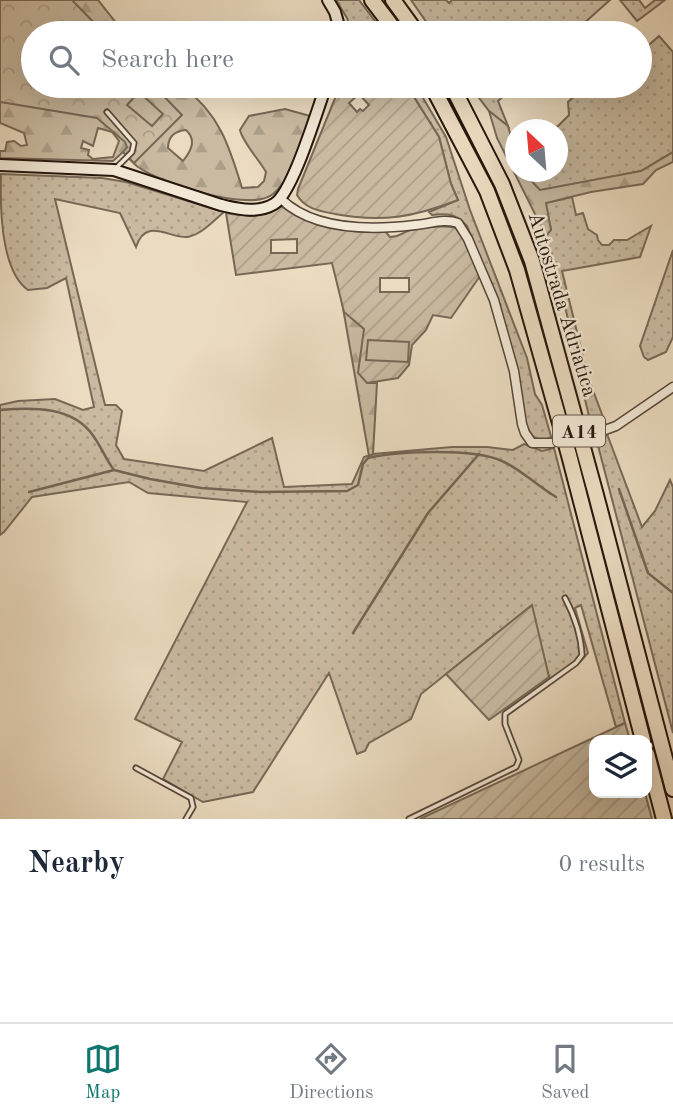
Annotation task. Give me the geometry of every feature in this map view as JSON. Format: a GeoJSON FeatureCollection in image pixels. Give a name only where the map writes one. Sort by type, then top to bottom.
{"type":"FeatureCollection","features":[{"type":"Feature","properties":{"kind":"highway"},"geometry":{"type":"LineString","coordinates":[[372,0],[388,21]]}},
{"type":"Feature","properties":{"kind":"highway"},"geometry":{"type":"LineString","coordinates":[[393,0],[408,21]]}},
{"type":"Feature","properties":{"kind":"highway","name":"Autostrada Adriatica"},"geometry":{"type":"LineString","coordinates":[[438,98],[487,191],[517,270],[572,466],[642,735]]}},
{"type":"Feature","properties":{"kind":"highway","name":"Autostrada Adriatica"},"geometry":{"type":"LineString","coordinates":[[458,98],[502,184],[532,261],[673,789]]}},
{"type":"Feature","properties":{"kind":"highway"},"geometry":{"type":"LineString","coordinates":[[652,773],[664,819]]}},
{"type":"Feature","properties":{"kind":"main road"},"geometry":{"type":"LineString","coordinates":[[328,0],[338,21]]}},
{"type":"Feature","properties":{"kind":"main road"},"geometry":{"type":"LineString","coordinates":[[0,165],[114,170],[238,209],[260,209],[281,199],[289,187],[322,98]]}},
{"type":"Feature","properties":{"kind":"street"},"geometry":{"type":"LineString","coordinates":[[281,199],[287,205],[313,217],[343,226],[393,227],[443,221],[453,221],[462,226],[494,300],[514,372],[525,433],[532,443],[552,443]]}},
{"type":"Feature","properties":{"kind":"street"},"geometry":{"type":"LineString","coordinates":[[594,434],[616,426],[673,387]]}},
{"type":"Feature","properties":{"kind":"lane"},"geometry":{"type":"LineString","coordinates":[[107,112],[134,143],[132,152],[114,170]]}},
{"type":"Feature","properties":{"kind":"lane"},"geometry":{"type":"LineString","coordinates":[[409,819],[516,767],[519,760],[505,724],[505,714],[576,663],[582,655],[581,637],[574,614],[565,598]]}},
{"type":"Feature","properties":{"kind":"lane"},"geometry":{"type":"LineString","coordinates":[[136,768],[191,798],[193,807],[186,819]]}},
{"type":"Feature","properties":{"kind":"green space"},"geometry":{"type":"Polygon","coordinates":[[[0,0],[98,0],[115,21],[21,21],[21,98],[197,98],[221,131],[242,188],[258,187],[264,181],[266,172],[241,134],[240,130],[249,116],[285,109],[310,116],[296,158],[286,178],[273,194],[262,199],[226,198],[185,188],[149,174],[123,152],[113,161],[0,158],[0,151],[5,151],[7,142],[27,145],[24,133],[0,123],[0,0]],[[98,128],[93,146],[83,141],[81,148],[89,150],[88,155],[93,159],[113,157],[119,141],[112,132],[98,128]],[[186,130],[179,132],[173,135],[168,144],[168,148],[183,161],[192,146],[186,130]]]}},
{"type":"Feature","properties":{"kind":"green space"},"geometry":{"type":"Polygon","coordinates":[[[0,0],[72,0],[92,21],[21,21],[21,98],[166,98],[182,115],[134,163],[123,152],[127,147],[125,142],[97,118],[0,102],[0,0]]]}},
{"type":"Feature","properties":{"kind":"green space"},"geometry":{"type":"Polygon","coordinates":[[[336,0],[359,0],[375,21],[348,21],[336,0]]]}},
{"type":"Feature","properties":{"kind":"green space"},"geometry":{"type":"Polygon","coordinates":[[[411,0],[446,0],[449,3],[452,0],[610,0],[586,21],[426,21],[411,0]]]}},
{"type":"Feature","properties":{"kind":"green space"},"geometry":{"type":"Polygon","coordinates":[[[620,0],[639,0],[645,8],[655,0],[665,0],[637,21],[620,0]]]}},
{"type":"Feature","properties":{"kind":"green space"},"geometry":{"type":"Polygon","coordinates":[[[659,36],[673,52],[673,152],[641,171],[540,191],[532,182],[568,182],[568,119],[565,119],[569,115],[568,102],[572,98],[652,98],[652,42],[659,36]]]}},
{"type":"Feature","properties":{"kind":"green space"},"geometry":{"type":"Polygon","coordinates":[[[133,98],[146,98],[163,114],[152,126],[127,105],[133,98]]]}},
{"type":"Feature","properties":{"kind":"green space"},"geometry":{"type":"Polygon","coordinates":[[[335,98],[355,98],[349,103],[357,112],[360,109],[363,111],[369,105],[363,98],[415,98],[439,137],[458,200],[427,211],[398,217],[368,218],[313,209],[297,195],[335,98]]]}},
{"type":"Feature","properties":{"kind":"green space"},"geometry":{"type":"Polygon","coordinates":[[[415,98],[423,98],[446,137],[470,210],[527,358],[535,394],[542,405],[552,440],[537,440],[527,428],[509,337],[467,226],[451,215],[432,215],[429,212],[458,200],[439,137],[415,98]]]}},
{"type":"Feature","properties":{"kind":"green space"},"geometry":{"type":"Polygon","coordinates":[[[479,98],[501,98],[498,101],[505,124],[489,111],[479,98]]]}},
{"type":"Feature","properties":{"kind":"green space"},"geometry":{"type":"Polygon","coordinates":[[[489,111],[505,124],[505,154],[489,111]]]}},
{"type":"Feature","properties":{"kind":"green space"},"geometry":{"type":"Polygon","coordinates":[[[673,152],[673,162],[656,170],[643,184],[591,192],[546,203],[551,230],[546,236],[519,182],[532,182],[540,190],[641,171],[673,152]]]}},
{"type":"Feature","properties":{"kind":"green space"},"geometry":{"type":"Polygon","coordinates":[[[1,174],[102,178],[126,182],[224,212],[207,227],[188,237],[152,231],[140,238],[136,247],[120,213],[55,199],[105,405],[116,405],[122,411],[116,445],[124,459],[204,471],[272,438],[284,487],[352,484],[364,457],[373,454],[452,447],[513,450],[524,444],[542,451],[554,448],[625,723],[616,727],[581,605],[575,608],[588,653],[553,682],[549,677],[531,606],[421,694],[411,719],[369,743],[365,751],[357,754],[329,673],[253,792],[203,802],[163,779],[182,742],[135,719],[247,502],[148,493],[129,482],[32,497],[0,535],[0,405],[55,399],[83,410],[94,407],[66,278],[47,288],[28,290],[12,268],[4,237],[1,174]]]}},
{"type":"Feature","properties":{"kind":"green space"},"geometry":{"type":"Polygon","coordinates":[[[572,197],[576,215],[583,213],[588,229],[597,235],[602,245],[609,245],[614,240],[627,240],[651,226],[640,257],[562,271],[588,377],[606,425],[592,428],[555,264],[546,236],[551,229],[545,203],[572,197]]]}},
{"type":"Feature","properties":{"kind":"green space"},"geometry":{"type":"Polygon","coordinates":[[[281,206],[318,224],[344,229],[385,231],[390,237],[422,228],[457,228],[480,276],[451,318],[433,315],[426,330],[412,345],[409,365],[398,378],[367,383],[358,373],[364,329],[344,312],[332,263],[236,275],[226,213],[254,216],[281,206]],[[297,239],[271,240],[271,253],[297,253],[297,239]],[[380,278],[380,292],[409,292],[409,278],[380,278]]]}},
{"type":"Feature","properties":{"kind":"green space"},"geometry":{"type":"Polygon","coordinates":[[[673,250],[673,337],[666,352],[648,360],[640,346],[673,250]]]}},
{"type":"Feature","properties":{"kind":"green space"},"geometry":{"type":"Polygon","coordinates":[[[340,291],[364,329],[367,383],[377,383],[373,454],[369,456],[340,291]]]}},
{"type":"Feature","properties":{"kind":"green space"},"geometry":{"type":"Polygon","coordinates":[[[368,340],[409,342],[408,362],[366,360],[368,340]]]}},
{"type":"Feature","properties":{"kind":"green space"},"geometry":{"type":"Polygon","coordinates":[[[607,434],[642,527],[655,511],[670,480],[673,487],[673,733],[596,438],[607,434]]]}},
{"type":"Feature","properties":{"kind":"green space"},"geometry":{"type":"Polygon","coordinates":[[[532,605],[549,677],[489,720],[446,674],[532,605]]]}},
{"type":"Feature","properties":{"kind":"green space"},"geometry":{"type":"Polygon","coordinates":[[[625,723],[629,735],[599,735],[625,723]]]}},
{"type":"Feature","properties":{"kind":"green space"},"geometry":{"type":"Polygon","coordinates":[[[589,740],[589,798],[646,798],[652,819],[420,819],[589,740]]]}},
{"type":"Feature","properties":{"kind":"waterway"},"geometry":{"type":"LineString","coordinates":[[0,410],[39,409],[76,419],[94,437],[114,470]]}},
{"type":"Feature","properties":{"kind":"waterway"},"geometry":{"type":"LineString","coordinates":[[29,492],[114,470],[201,488],[260,492],[347,491],[358,485],[363,464],[368,458],[455,452],[502,461],[556,497]]}},
{"type":"Feature","properties":{"kind":"waterway"},"geometry":{"type":"LineString","coordinates":[[353,633],[428,513],[479,454]]}},
{"type":"Feature","properties":{"kind":"waterway"},"geometry":{"type":"LineString","coordinates":[[619,489],[648,573],[673,593]]}}]}
